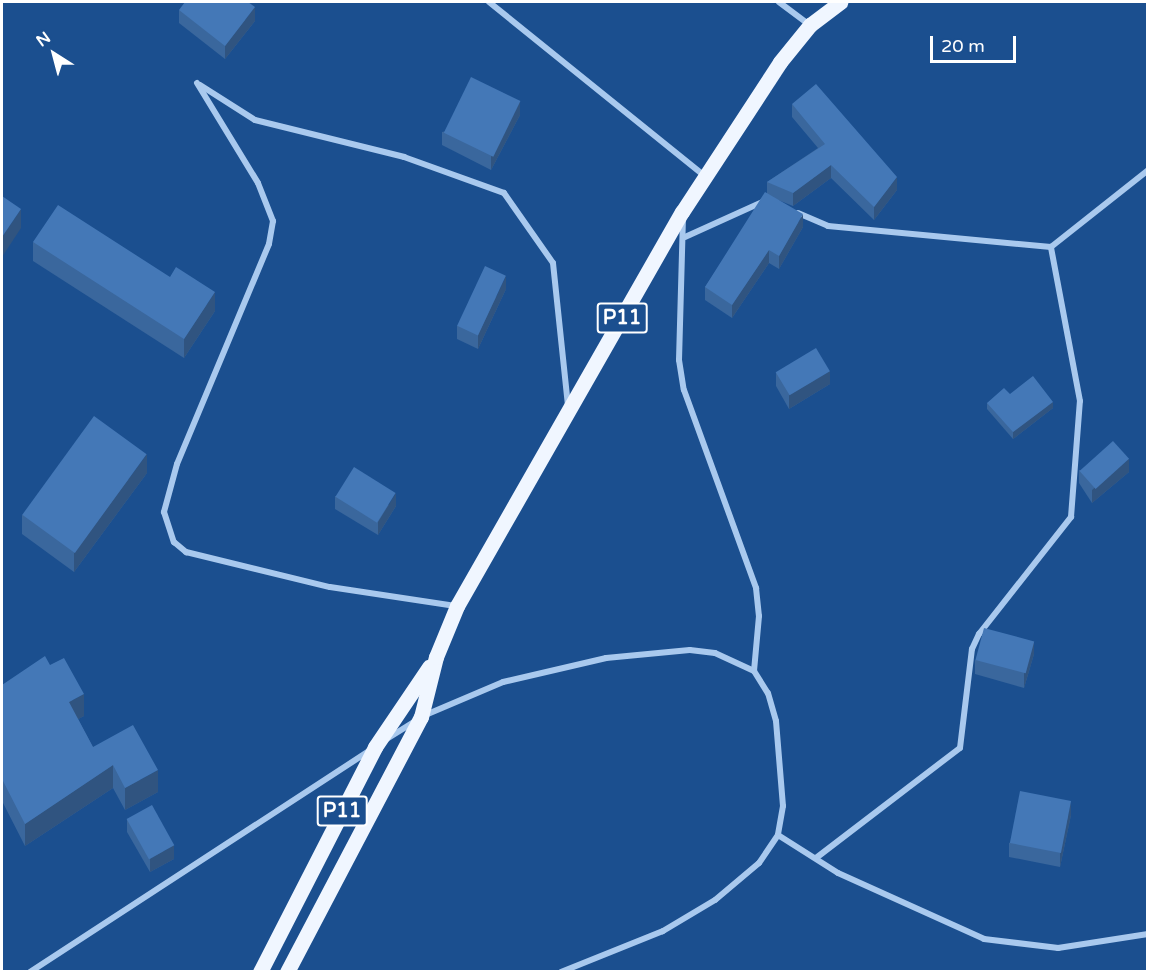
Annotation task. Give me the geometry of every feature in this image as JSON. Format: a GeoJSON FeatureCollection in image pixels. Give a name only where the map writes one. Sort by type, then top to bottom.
{"type":"FeatureCollection","features":[{"type":"Feature","properties":{"kind":"main road","name":"P11"},"geometry":{"type":"LineString","coordinates":[[287,972],[421,717],[436,657],[457,606],[682,212],[810,25],[840,2]]}},
{"type":"Feature","properties":{"kind":"main road","name":"P11"},"geometry":{"type":"LineString","coordinates":[[260,972],[375,747],[436,657]]}},
{"type":"Feature","properties":{"kind":"street"},"geometry":{"type":"LineString","coordinates":[[489,2],[706,176]]}},
{"type":"Feature","properties":{"kind":"street"},"geometry":{"type":"LineString","coordinates":[[779,2],[810,25]]}},
{"type":"Feature","properties":{"kind":"street"},"geometry":{"type":"LineString","coordinates":[[457,606],[330,587],[186,552],[174,542],[164,512],[177,464],[269,244],[273,221],[258,183],[197,83],[255,120],[404,157],[504,193],[553,263],[568,412]]}},
{"type":"Feature","properties":{"kind":"street"},"geometry":{"type":"LineString","coordinates":[[791,210],[828,226],[1051,247],[1148,170]]}},
{"type":"Feature","properties":{"kind":"street"},"geometry":{"type":"LineString","coordinates":[[686,237],[758,201],[772,202]]}},
{"type":"Feature","properties":{"kind":"street"},"geometry":{"type":"LineString","coordinates":[[561,972],[663,930],[716,900],[759,863],[778,835],[783,806],[776,721],[754,671],[759,616],[756,588],[684,390],[679,360],[686,237],[682,212]]}},
{"type":"Feature","properties":{"kind":"street"},"geometry":{"type":"LineString","coordinates":[[816,858],[960,748],[972,648],[979,634],[1071,517],[1080,401],[1051,247]]}},
{"type":"Feature","properties":{"kind":"street"},"geometry":{"type":"LineString","coordinates":[[30,972],[421,717],[503,682],[606,658],[690,650],[715,653],[754,671]]}},
{"type":"Feature","properties":{"kind":"street"},"geometry":{"type":"LineString","coordinates":[[778,835],[838,873],[984,939],[1024,948],[1058,948],[1148,934]]}},
{"type":"Feature","properties":{"kind":"building"},"geometry":{"type":"Polygon","coordinates":[[[185,2],[248,2],[255,7],[225,46],[179,10],[185,2]]]}},
{"type":"Feature","properties":{"kind":"building"},"geometry":{"type":"Polygon","coordinates":[[[471,77],[520,101],[493,157],[444,133],[471,77]]]}},
{"type":"Feature","properties":{"kind":"building"},"geometry":{"type":"Polygon","coordinates":[[[816,84],[897,177],[874,207],[831,165],[793,193],[767,182],[825,144],[792,104],[816,84]]]}},
{"type":"Feature","properties":{"kind":"building"},"geometry":{"type":"Polygon","coordinates":[[[765,192],[803,214],[779,256],[769,250],[732,305],[705,287],[765,192]]]}},
{"type":"Feature","properties":{"kind":"building"},"geometry":{"type":"Polygon","coordinates":[[[2,196],[21,209],[2,237],[2,196]]]}},
{"type":"Feature","properties":{"kind":"building"},"geometry":{"type":"Polygon","coordinates":[[[58,205],[170,277],[176,267],[215,292],[184,339],[33,242],[58,205]]]}},
{"type":"Feature","properties":{"kind":"building"},"geometry":{"type":"Polygon","coordinates":[[[485,266],[506,276],[478,336],[457,326],[485,266]]]}},
{"type":"Feature","properties":{"kind":"building"},"geometry":{"type":"Polygon","coordinates":[[[816,348],[830,371],[790,395],[776,372],[816,348]]]}},
{"type":"Feature","properties":{"kind":"building"},"geometry":{"type":"Polygon","coordinates":[[[1033,376],[1053,402],[1013,432],[987,403],[1004,388],[1010,394],[1033,376]]]}},
{"type":"Feature","properties":{"kind":"building"},"geometry":{"type":"Polygon","coordinates":[[[94,416],[147,454],[75,553],[22,515],[94,416]]]}},
{"type":"Feature","properties":{"kind":"building"},"geometry":{"type":"Polygon","coordinates":[[[1113,441],[1129,459],[1096,489],[1080,471],[1113,441]]]}},
{"type":"Feature","properties":{"kind":"building"},"geometry":{"type":"Polygon","coordinates":[[[354,467],[396,493],[377,523],[335,497],[354,467]]]}},
{"type":"Feature","properties":{"kind":"building"},"geometry":{"type":"Polygon","coordinates":[[[984,628],[1034,641],[1026,673],[975,660],[984,628]]]}},
{"type":"Feature","properties":{"kind":"building"},"geometry":{"type":"Polygon","coordinates":[[[45,656],[50,665],[64,658],[84,694],[69,702],[93,747],[133,725],[158,770],[125,788],[113,765],[25,824],[2,779],[2,685],[45,656]]]}},
{"type":"Feature","properties":{"kind":"building"},"geometry":{"type":"Polygon","coordinates":[[[1020,791],[1071,801],[1061,853],[1010,843],[1020,791]]]}},
{"type":"Feature","properties":{"kind":"building"},"geometry":{"type":"Polygon","coordinates":[[[152,805],[174,845],[149,859],[127,819],[152,805]]]}}]}
